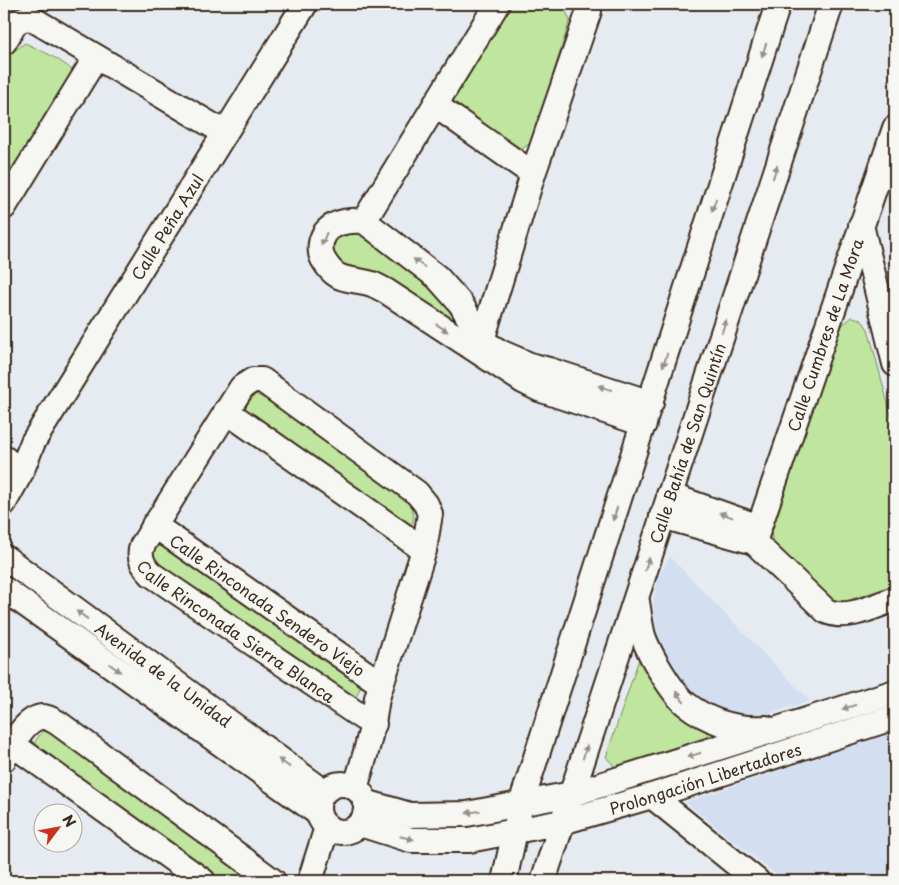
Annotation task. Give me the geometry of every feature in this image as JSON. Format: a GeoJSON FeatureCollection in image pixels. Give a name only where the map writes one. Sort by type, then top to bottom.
{"type":"FeatureCollection","features":[{"type":"Feature","properties":{"kind":"street"},"geometry":{"type":"LineString","coordinates":[[364,221],[497,4]]}},
{"type":"Feature","properties":{"kind":"street"},"geometry":{"type":"LineString","coordinates":[[480,347],[533,174],[589,11],[589,4]]}},
{"type":"Feature","properties":{"kind":"street"},"geometry":{"type":"LineString","coordinates":[[504,881],[514,831],[522,804],[778,4]]}},
{"type":"Feature","properties":{"kind":"street","name":"Calle Bahía de San Quintín"},"geometry":{"type":"LineString","coordinates":[[548,878],[562,822],[831,4]]}},
{"type":"Feature","properties":{"kind":"street","name":"Calle Peña Azul"},"geometry":{"type":"LineString","coordinates":[[4,503],[9,465],[33,442],[225,133],[297,6]]}},
{"type":"Feature","properties":{"kind":"street"},"geometry":{"type":"LineString","coordinates":[[4,42],[16,22],[29,17],[225,133]]}},
{"type":"Feature","properties":{"kind":"street"},"geometry":{"type":"LineString","coordinates":[[4,207],[96,57]]}},
{"type":"Feature","properties":{"kind":"street"},"geometry":{"type":"LineString","coordinates":[[435,105],[533,174]]}},
{"type":"Feature","properties":{"kind":"street","name":"Calle Cumbres de La Mora"},"geometry":{"type":"LineString","coordinates":[[757,535],[895,128]]}},
{"type":"Feature","properties":{"kind":"street"},"geometry":{"type":"LineString","coordinates":[[480,347],[460,304],[437,277],[364,221],[352,220],[340,223],[330,228],[324,235],[320,244],[320,254],[329,270],[349,280],[373,284],[480,347],[500,352],[530,365],[549,370],[647,414]]}},
{"type":"Feature","properties":{"kind":"street"},"geometry":{"type":"LineString","coordinates":[[861,225],[895,364]]}},
{"type":"Feature","properties":{"kind":"street","name":"Calle Rinconada Sierra Blanca"},"geometry":{"type":"LineString","coordinates":[[310,881],[341,808],[379,692],[424,550],[430,514],[422,498],[262,380],[253,380],[242,387],[154,525],[140,552],[143,564],[151,574],[369,721]]}},
{"type":"Feature","properties":{"kind":"street"},"geometry":{"type":"LineString","coordinates":[[226,411],[424,550]]}},
{"type":"Feature","properties":{"kind":"street"},"geometry":{"type":"LineString","coordinates":[[665,505],[757,535],[826,611],[833,614],[846,615],[895,599]]}},
{"type":"Feature","properties":{"kind":"street","name":"Calle Rinconada Sendero Viejo"},"geometry":{"type":"LineString","coordinates":[[154,525],[379,692]]}},
{"type":"Feature","properties":{"kind":"street","name":"Avenida de la Unidad"},"geometry":{"type":"LineString","coordinates":[[4,557],[341,808],[410,815],[467,814],[522,804]]}},
{"type":"Feature","properties":{"kind":"street","name":"Avenida de la Unidad"},"geometry":{"type":"LineString","coordinates":[[4,589],[45,618],[341,808],[411,840],[469,840],[514,831]]}},
{"type":"Feature","properties":{"kind":"street"},"geometry":{"type":"LineString","coordinates":[[45,618],[59,597]]}},
{"type":"Feature","properties":{"kind":"street"},"geometry":{"type":"LineString","coordinates":[[636,597],[643,636],[658,669],[685,703],[715,722],[749,729],[789,725],[798,749]]}},
{"type":"Feature","properties":{"kind":"street","name":"Prolongación Libertadores"},"geometry":{"type":"LineString","coordinates":[[522,804],[572,794],[895,692]]}},
{"type":"Feature","properties":{"kind":"street"},"geometry":{"type":"LineString","coordinates":[[202,881],[8,752],[26,726],[37,718],[44,717],[58,722],[273,881]]}},
{"type":"Feature","properties":{"kind":"street","name":"Prolongación Libertadores"},"geometry":{"type":"LineString","coordinates":[[514,831],[562,822],[652,796],[895,717]]}},
{"type":"Feature","properties":{"kind":"street"},"geometry":{"type":"LineString","coordinates":[[652,796],[757,881]]}},
{"type":"Feature","properties":{"kind":"street","name":"Calle Rinconada Sierra Blanca"},"geometry":{"type":"LineString","coordinates":[[325,881],[341,808]]}},
{"type":"Feature","properties":{"kind":"shaded area"},"geometry":{"type":"Polygon","coordinates":[[[670,557],[810,701],[758,717],[718,714],[689,690],[666,663],[657,642],[653,604],[657,579],[670,557]]]}},
{"type":"Feature","properties":{"kind":"shaded area"},"geometry":{"type":"Polygon","coordinates":[[[895,732],[895,881],[784,881],[685,802],[895,732]]]}},
{"type":"Feature","properties":{"kind":"green space"},"geometry":{"type":"Polygon","coordinates":[[[509,4],[555,4],[564,8],[570,20],[532,142],[522,149],[509,146],[453,104],[452,94],[509,4]]]}},
{"type":"Feature","properties":{"kind":"green space"},"geometry":{"type":"Polygon","coordinates":[[[25,43],[68,66],[73,71],[68,86],[4,189],[4,65],[10,54],[25,43]]]}},
{"type":"Feature","properties":{"kind":"green space"},"geometry":{"type":"Polygon","coordinates":[[[350,226],[425,278],[449,302],[464,332],[333,265],[331,234],[350,226]]]}},
{"type":"Feature","properties":{"kind":"green space"},"geometry":{"type":"Polygon","coordinates":[[[852,317],[861,319],[868,329],[895,430],[895,585],[840,603],[826,598],[773,545],[771,533],[840,327],[852,317]]]}},
{"type":"Feature","properties":{"kind":"green space"},"geometry":{"type":"Polygon","coordinates":[[[255,394],[267,400],[409,502],[412,509],[413,522],[409,529],[249,416],[245,408],[255,394]]]}},
{"type":"Feature","properties":{"kind":"green space"},"geometry":{"type":"Polygon","coordinates":[[[158,544],[167,544],[361,686],[353,704],[153,563],[151,554],[158,544]]]}},
{"type":"Feature","properties":{"kind":"green space"},"geometry":{"type":"Polygon","coordinates":[[[641,653],[728,735],[625,769],[614,766],[606,757],[641,653]]]}},
{"type":"Feature","properties":{"kind":"green space"},"geometry":{"type":"Polygon","coordinates":[[[43,731],[52,732],[255,881],[213,881],[32,745],[43,731]]]}}]}
